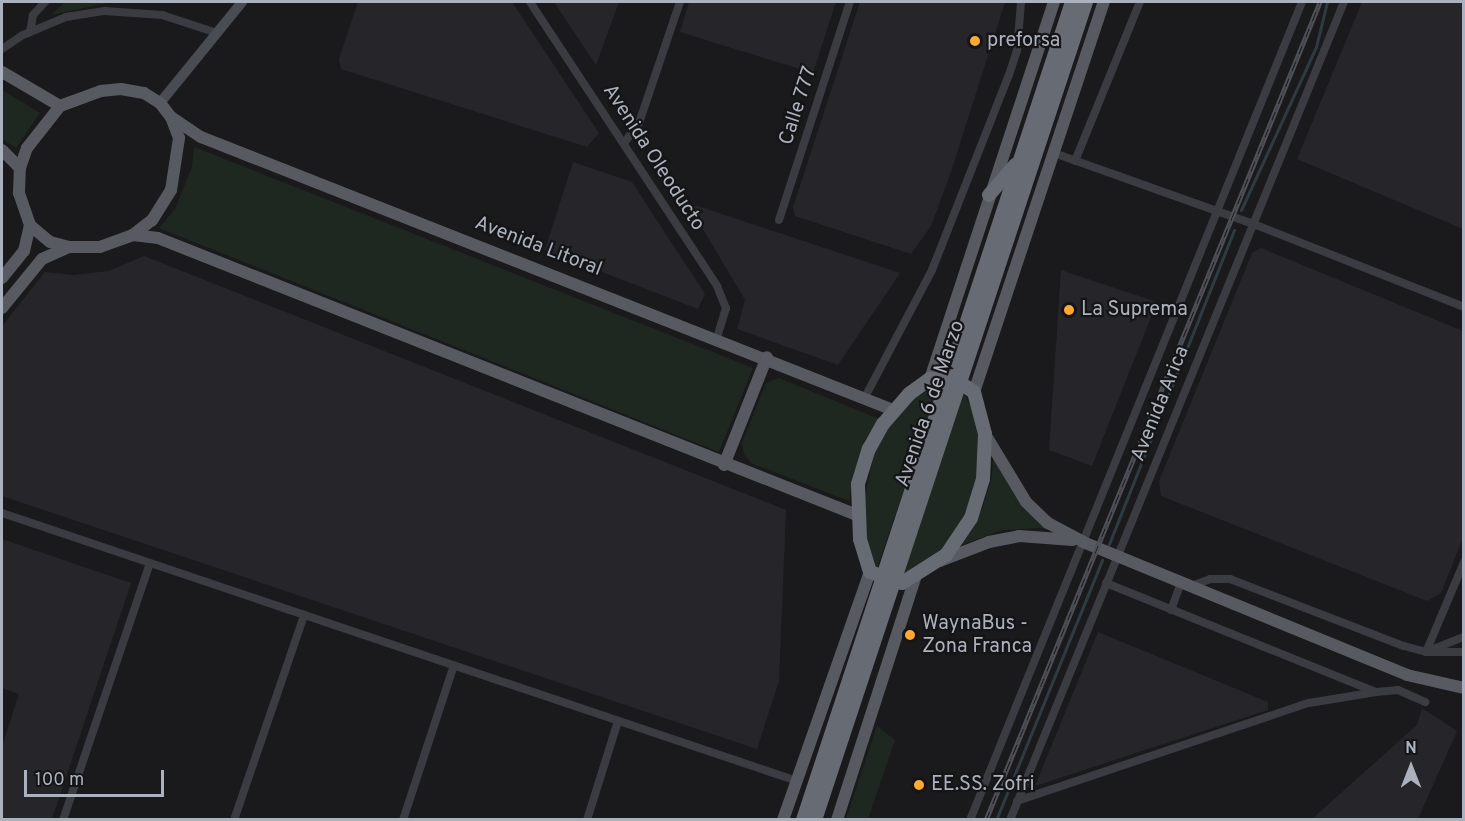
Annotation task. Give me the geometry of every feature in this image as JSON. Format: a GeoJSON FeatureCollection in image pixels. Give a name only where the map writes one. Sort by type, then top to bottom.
{"type":"FeatureCollection","features":[{"type":"Feature","properties":{"kind":"highway","name":"Avenida 6 de Marzo"},"geometry":{"type":"LineString","coordinates":[[953,380],[1072,2]]}},
{"type":"Feature","properties":{"kind":"highway","name":"Avenida 6 de Marzo"},"geometry":{"type":"LineString","coordinates":[[803,819],[881,577],[1086,2]]}},
{"type":"Feature","properties":{"kind":"highway"},"geometry":{"type":"LineString","coordinates":[[989,195],[1021,159]]}},
{"type":"Feature","properties":{"kind":"highway"},"geometry":{"type":"LineString","coordinates":[[930,379],[953,380],[974,392],[986,434],[977,501],[958,540],[940,561],[915,579],[902,584],[881,577],[860,539],[857,514],[858,484],[869,449],[893,410],[930,379]]}},
{"type":"Feature","properties":{"kind":"highway","name":"Avenida 6 de Marzo"},"geometry":{"type":"LineString","coordinates":[[815,819],[881,577]]}},
{"type":"Feature","properties":{"kind":"main road","name":"Avenida 6 de Marzo"},"geometry":{"type":"LineString","coordinates":[[930,379],[1054,2]]}},
{"type":"Feature","properties":{"kind":"main road","name":"Avenida 6 de Marzo"},"geometry":{"type":"LineString","coordinates":[[974,392],[1104,2]]}},
{"type":"Feature","properties":{"kind":"main road"},"geometry":{"type":"LineString","coordinates":[[2,72],[60,106]]}},
{"type":"Feature","properties":{"kind":"main road"},"geometry":{"type":"LineString","coordinates":[[122,89],[144,93],[160,103],[171,117],[179,138],[171,190],[152,220],[133,235],[100,247],[69,247],[40,236],[30,225],[19,193],[20,168],[43,124],[60,106],[101,91],[122,89]]}},
{"type":"Feature","properties":{"kind":"main road","name":"Avenida Litoral"},"geometry":{"type":"LineString","coordinates":[[171,117],[201,137],[767,357],[893,410]]}},
{"type":"Feature","properties":{"kind":"main road"},"geometry":{"type":"LineString","coordinates":[[2,150],[20,168]]}},
{"type":"Feature","properties":{"kind":"main road"},"geometry":{"type":"LineString","coordinates":[[2,279],[24,251],[30,225]]}},
{"type":"Feature","properties":{"kind":"main road"},"geometry":{"type":"LineString","coordinates":[[133,235],[158,238],[724,465],[857,514]]}},
{"type":"Feature","properties":{"kind":"main road"},"geometry":{"type":"LineString","coordinates":[[2,308],[42,259],[69,247]]}},
{"type":"Feature","properties":{"kind":"main road"},"geometry":{"type":"LineString","coordinates":[[724,465],[767,357]]}},
{"type":"Feature","properties":{"kind":"main road"},"geometry":{"type":"LineString","coordinates":[[986,434],[1026,502],[1048,523],[1083,542],[1186,585],[1209,599],[1258,615],[1407,675],[1464,688]]}},
{"type":"Feature","properties":{"kind":"main road"},"geometry":{"type":"LineString","coordinates":[[940,561],[989,542],[1019,536],[1083,542]]}},
{"type":"Feature","properties":{"kind":"main road","name":"Avenida 6 de Marzo"},"geometry":{"type":"LineString","coordinates":[[783,819],[881,577]]}},
{"type":"Feature","properties":{"kind":"main road"},"geometry":{"type":"LineString","coordinates":[[837,819],[915,579]]}},
{"type":"Feature","properties":{"kind":"street"},"geometry":{"type":"LineString","coordinates":[[30,32],[33,15],[45,2]]}},
{"type":"Feature","properties":{"kind":"street"},"geometry":{"type":"LineString","coordinates":[[115,2],[120,11]]}},
{"type":"Feature","properties":{"kind":"street"},"geometry":{"type":"LineString","coordinates":[[132,11],[136,2]]}},
{"type":"Feature","properties":{"kind":"street"},"geometry":{"type":"LineString","coordinates":[[160,103],[242,2]]}},
{"type":"Feature","properties":{"kind":"street","name":"Avenida Oleoducto"},"geometry":{"type":"LineString","coordinates":[[530,2],[723,298],[725,316],[717,338]]}},
{"type":"Feature","properties":{"kind":"street"},"geometry":{"type":"LineString","coordinates":[[624,143],[639,123],[680,2]]}},
{"type":"Feature","properties":{"kind":"street","name":"Calle 777"},"geometry":{"type":"LineString","coordinates":[[779,220],[850,2]]}},
{"type":"Feature","properties":{"kind":"street"},"geometry":{"type":"LineString","coordinates":[[864,399],[932,270],[958,205],[1017,51],[1022,2]]}},
{"type":"Feature","properties":{"kind":"street"},"geometry":{"type":"LineString","coordinates":[[1075,161],[1140,2]]}},
{"type":"Feature","properties":{"kind":"street","name":"Avenida Arica"},"geometry":{"type":"LineString","coordinates":[[970,819],[1302,2]]}},
{"type":"Feature","properties":{"kind":"street","name":"Avenida Arica"},"geometry":{"type":"LineString","coordinates":[[1010,819],[1251,223],[1344,2]]}},
{"type":"Feature","properties":{"kind":"street"},"geometry":{"type":"LineString","coordinates":[[2,49],[30,32],[66,17],[120,11],[162,15],[217,33]]}},
{"type":"Feature","properties":{"kind":"street"},"geometry":{"type":"LineString","coordinates":[[1054,153],[1217,213],[1251,223],[1464,307]]}},
{"type":"Feature","properties":{"kind":"street"},"geometry":{"type":"LineString","coordinates":[[2,513],[797,781]]}},
{"type":"Feature","properties":{"kind":"street"},"geometry":{"type":"LineString","coordinates":[[1426,652],[1464,562]]}},
{"type":"Feature","properties":{"kind":"street"},"geometry":{"type":"LineString","coordinates":[[63,819],[150,563]]}},
{"type":"Feature","properties":{"kind":"street"},"geometry":{"type":"LineString","coordinates":[[1171,610],[1186,585],[1210,579],[1230,579],[1426,652],[1464,652]]}},
{"type":"Feature","properties":{"kind":"street"},"geometry":{"type":"LineString","coordinates":[[1106,583],[1376,692]]}},
{"type":"Feature","properties":{"kind":"street"},"geometry":{"type":"LineString","coordinates":[[234,819],[304,615]]}},
{"type":"Feature","properties":{"kind":"street"},"geometry":{"type":"LineString","coordinates":[[1426,652],[1464,637]]}},
{"type":"Feature","properties":{"kind":"street"},"geometry":{"type":"LineString","coordinates":[[403,819],[454,665]]}},
{"type":"Feature","properties":{"kind":"street"},"geometry":{"type":"LineString","coordinates":[[1017,801],[1309,703],[1398,690],[1425,702]]}},
{"type":"Feature","properties":{"kind":"street"},"geometry":{"type":"LineString","coordinates":[[587,819],[618,721]]}},
{"type":"Feature","properties":{"kind":"shaded area"},"geometry":{"type":"Polygon","coordinates":[[[65,2],[112,2],[51,15],[65,2]]]}},
{"type":"Feature","properties":{"kind":"shaded area"},"geometry":{"type":"Polygon","coordinates":[[[358,2],[512,2],[599,133],[587,147],[341,69],[339,59],[358,2]]]}},
{"type":"Feature","properties":{"kind":"shaded area"},"geometry":{"type":"Polygon","coordinates":[[[554,2],[619,2],[596,65],[554,2]]]}},
{"type":"Feature","properties":{"kind":"shaded area"},"geometry":{"type":"Polygon","coordinates":[[[689,2],[836,2],[813,73],[680,32],[689,2]]]}},
{"type":"Feature","properties":{"kind":"shaded area"},"geometry":{"type":"Polygon","coordinates":[[[860,2],[1005,2],[951,172],[931,226],[911,254],[795,216],[793,207],[860,2]]]}},
{"type":"Feature","properties":{"kind":"shaded area"},"geometry":{"type":"Polygon","coordinates":[[[1362,2],[1463,2],[1463,229],[1297,159],[1362,2]]]}},
{"type":"Feature","properties":{"kind":"shaded area"},"geometry":{"type":"Polygon","coordinates":[[[2,90],[40,113],[16,148],[2,139],[2,90]]]}},
{"type":"Feature","properties":{"kind":"shaded area"},"geometry":{"type":"Polygon","coordinates":[[[194,147],[753,368],[719,452],[159,228],[175,209],[192,167],[194,147]]]}},
{"type":"Feature","properties":{"kind":"shaded area"},"geometry":{"type":"Polygon","coordinates":[[[573,162],[632,182],[705,294],[698,309],[545,250],[573,162]]]}},
{"type":"Feature","properties":{"kind":"shaded area"},"geometry":{"type":"Polygon","coordinates":[[[698,206],[900,273],[838,365],[737,329],[745,300],[690,207],[698,206]]]}},
{"type":"Feature","properties":{"kind":"shaded area"},"geometry":{"type":"Polygon","coordinates":[[[1261,248],[1463,331],[1463,538],[1441,593],[1427,601],[1161,496],[1159,481],[1252,253],[1261,248]]]}},
{"type":"Feature","properties":{"kind":"shaded area"},"geometry":{"type":"Polygon","coordinates":[[[144,256],[786,510],[779,681],[757,749],[2,496],[2,326],[45,272],[73,275],[109,271],[144,256]]]}},
{"type":"Feature","properties":{"kind":"shaded area"},"geometry":{"type":"Polygon","coordinates":[[[1061,270],[1157,302],[1092,466],[1049,450],[1061,270]]]}},
{"type":"Feature","properties":{"kind":"shaded area"},"geometry":{"type":"Polygon","coordinates":[[[779,378],[879,419],[855,470],[849,501],[751,463],[744,454],[742,443],[766,383],[779,378]]]}},
{"type":"Feature","properties":{"kind":"shaded area"},"geometry":{"type":"Polygon","coordinates":[[[940,384],[877,568],[867,544],[864,500],[876,446],[892,421],[911,400],[940,384]]]}},
{"type":"Feature","properties":{"kind":"shaded area"},"geometry":{"type":"Polygon","coordinates":[[[962,391],[975,413],[979,444],[979,474],[970,505],[956,531],[936,555],[902,576],[962,391]]]}},
{"type":"Feature","properties":{"kind":"shaded area"},"geometry":{"type":"Polygon","coordinates":[[[993,458],[1022,507],[1046,528],[1002,530],[961,545],[982,510],[992,477],[993,458]]]}},
{"type":"Feature","properties":{"kind":"shaded area"},"geometry":{"type":"Polygon","coordinates":[[[2,539],[131,583],[52,819],[2,819],[2,746],[19,694],[2,688],[2,539]]]}},
{"type":"Feature","properties":{"kind":"shaded area"},"geometry":{"type":"Polygon","coordinates":[[[1098,632],[1268,702],[1268,710],[1035,786],[1098,632]]]}},
{"type":"Feature","properties":{"kind":"shaded area"},"geometry":{"type":"Polygon","coordinates":[[[1422,708],[1457,731],[1418,819],[1312,819],[1417,725],[1422,708]]]}},
{"type":"Feature","properties":{"kind":"shaded area"},"geometry":{"type":"Polygon","coordinates":[[[877,726],[895,740],[868,819],[846,819],[877,726]]]}},
{"type":"Feature","properties":{"kind":"waterway"},"geometry":{"type":"LineString","coordinates":[[1241,210],[1316,47],[1327,2]]}},
{"type":"Feature","properties":{"kind":"waterway"},"geometry":{"type":"LineString","coordinates":[[1109,544],[1234,230]]}},
{"type":"Feature","properties":{"kind":"waterway"},"geometry":{"type":"LineString","coordinates":[[996,820],[1102,560]]}},
{"type":"Feature","properties":{"kind":"railway"},"geometry":{"type":"LineString","coordinates":[[986,820],[1320,2]]}},
{"type":"Feature","properties":{"kind":"place","name":"preforsa"},"geometry":{"type":"Point","coordinates":[975,41]}},
{"type":"Feature","properties":{"kind":"place","name":"La Suprema"},"geometry":{"type":"Point","coordinates":[1069,310]}},
{"type":"Feature","properties":{"kind":"place","name":"WaynaBus - Zona Franca"},"geometry":{"type":"Point","coordinates":[910,635]}},
{"type":"Feature","properties":{"kind":"place","name":"EE.SS. Zofri"},"geometry":{"type":"Point","coordinates":[919,785]}}]}
